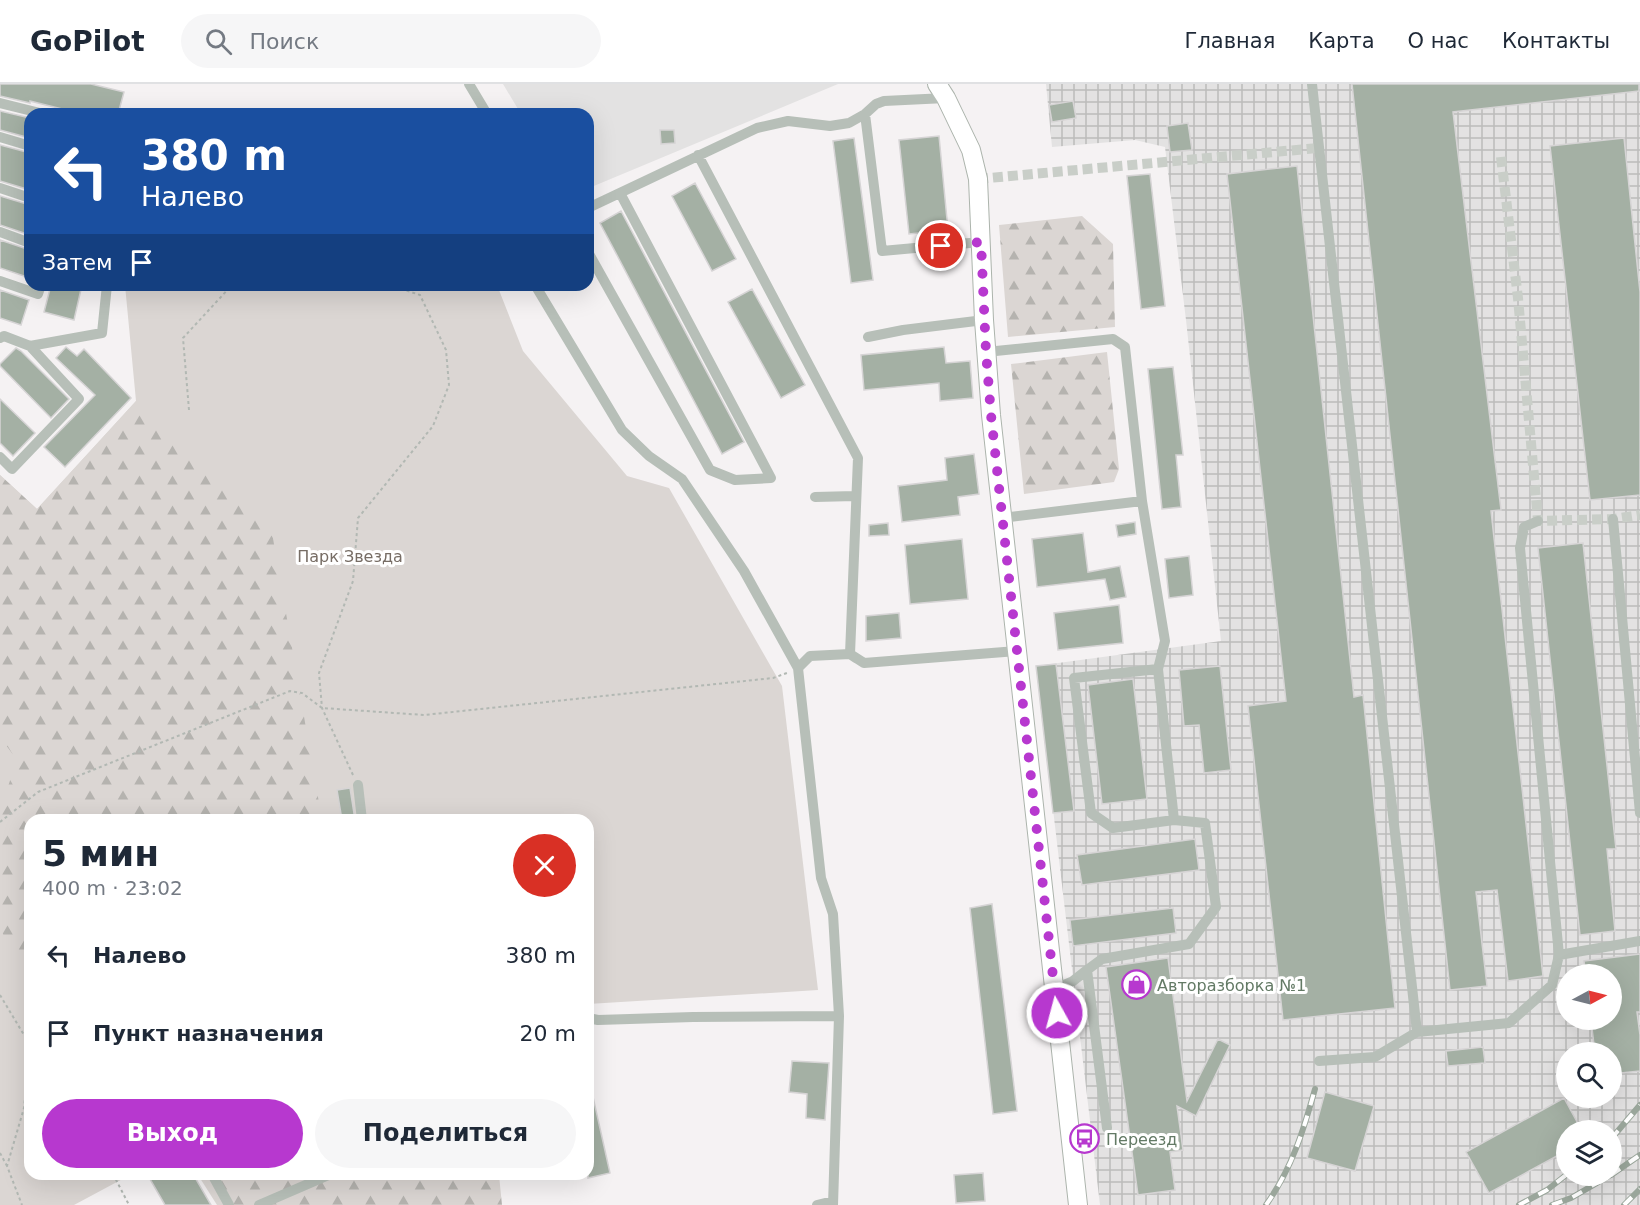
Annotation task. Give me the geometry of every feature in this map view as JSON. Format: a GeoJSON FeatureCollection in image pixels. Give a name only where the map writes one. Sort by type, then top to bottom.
{"type":"FeatureCollection","features":[{"type":"Feature","properties":{"kind":"main road"},"geometry":{"type":"LineString","coordinates":[[942,91],[971,150],[978,179],[986,352],[1002,518],[1078,1205]]}},
{"type":"Feature","properties":{"kind":"street"},"geometry":{"type":"LineString","coordinates":[[469,84],[483,108]]}},
{"type":"Feature","properties":{"kind":"street"},"geometry":{"type":"LineString","coordinates":[[1312,84],[1418,1032]]}},
{"type":"Feature","properties":{"kind":"street"},"geometry":{"type":"LineString","coordinates":[[594,205],[757,128],[788,121],[830,126],[849,123],[884,101],[942,91]]}},
{"type":"Feature","properties":{"kind":"street"},"geometry":{"type":"LineString","coordinates":[[0,103],[24,109]]}},
{"type":"Feature","properties":{"kind":"street"},"geometry":{"type":"LineString","coordinates":[[865,114],[882,251],[981,242]]}},
{"type":"Feature","properties":{"kind":"street"},"geometry":{"type":"LineString","coordinates":[[0,137],[24,144]]}},
{"type":"Feature","properties":{"kind":"street"},"geometry":{"type":"LineString","coordinates":[[698,155],[858,458],[850,654]]}},
{"type":"Feature","properties":{"kind":"street"},"geometry":{"type":"LineString","coordinates":[[0,188],[24,196]]}},
{"type":"Feature","properties":{"kind":"street"},"geometry":{"type":"LineString","coordinates":[[594,263],[710,470],[735,480],[771,478],[620,193]]}},
{"type":"Feature","properties":{"kind":"street"},"geometry":{"type":"LineString","coordinates":[[0,232],[24,241]]}},
{"type":"Feature","properties":{"kind":"street"},"geometry":{"type":"LineString","coordinates":[[0,281],[24,289]]}},
{"type":"Feature","properties":{"kind":"street"},"geometry":{"type":"LineString","coordinates":[[30,346],[102,333],[106,291]]}},
{"type":"Feature","properties":{"kind":"street"},"geometry":{"type":"LineString","coordinates":[[540,291],[622,430],[649,456],[682,479],[744,571],[798,668],[821,879],[833,914],[839,1016],[833,1203],[817,1205]]}},
{"type":"Feature","properties":{"kind":"street"},"geometry":{"type":"LineString","coordinates":[[868,337],[903,330],[984,320]]}},
{"type":"Feature","properties":{"kind":"street"},"geometry":{"type":"LineString","coordinates":[[0,338],[4,336],[30,346],[79,399],[12,470],[0,458]]}},
{"type":"Feature","properties":{"kind":"street"},"geometry":{"type":"LineString","coordinates":[[986,352],[1113,339],[1125,347],[1142,501],[1165,641],[1158,669],[1174,819]]}},
{"type":"Feature","properties":{"kind":"street"},"geometry":{"type":"LineString","coordinates":[[814,498],[855,496]]}},
{"type":"Feature","properties":{"kind":"street"},"geometry":{"type":"LineString","coordinates":[[1002,518],[1142,501]]}},
{"type":"Feature","properties":{"kind":"street"},"geometry":{"type":"LineString","coordinates":[[1613,519],[1640,813]]}},
{"type":"Feature","properties":{"kind":"street"},"geometry":{"type":"LineString","coordinates":[[1319,1061],[1375,1057],[1418,1032],[1509,1023],[1552,985],[1559,955],[1520,548],[1524,527],[1538,521]]}},
{"type":"Feature","properties":{"kind":"street"},"geometry":{"type":"LineString","coordinates":[[798,668],[810,656],[850,654],[864,663],[1017,651]]}},
{"type":"Feature","properties":{"kind":"street"},"geometry":{"type":"LineString","coordinates":[[1054,989],[1073,981],[1102,959],[1189,944],[1216,907],[1205,823],[1174,819],[1113,828],[1091,813],[1074,678],[1158,669]]}},
{"type":"Feature","properties":{"kind":"street"},"geometry":{"type":"LineString","coordinates":[[358,785],[361,814]]}},
{"type":"Feature","properties":{"kind":"street"},"geometry":{"type":"LineString","coordinates":[[1559,955],[1640,941]]}},
{"type":"Feature","properties":{"kind":"street"},"geometry":{"type":"LineString","coordinates":[[1087,970],[1107,1128]]}},
{"type":"Feature","properties":{"kind":"street"},"geometry":{"type":"LineString","coordinates":[[594,1020],[839,1016]]}},
{"type":"Feature","properties":{"kind":"street"},"geometry":{"type":"LineString","coordinates":[[215,1180],[230,1205]]}},
{"type":"Feature","properties":{"kind":"street"},"geometry":{"type":"LineString","coordinates":[[259,1205],[317,1180]]}},
{"type":"Feature","properties":{"kind":"path"},"geometry":{"type":"LineString","coordinates":[[189,410],[183,338],[226,291]]}},
{"type":"Feature","properties":{"kind":"path"},"geometry":{"type":"LineString","coordinates":[[358,785],[321,708],[319,673],[353,581],[358,518],[433,426],[449,385],[446,350],[420,295],[408,291]]}},
{"type":"Feature","properties":{"kind":"path"},"geometry":{"type":"LineString","coordinates":[[0,822],[38,792],[290,691],[302,693],[321,708],[424,715],[773,678],[798,668]]}},
{"type":"Feature","properties":{"kind":"path"},"geometry":{"type":"LineString","coordinates":[[0,995],[24,1035]]}},
{"type":"Feature","properties":{"kind":"path"},"geometry":{"type":"LineString","coordinates":[[7,1166],[24,1108]]}},
{"type":"Feature","properties":{"kind":"path"},"geometry":{"type":"LineString","coordinates":[[0,1153],[22,1205]]}},
{"type":"Feature","properties":{"kind":"path"},"geometry":{"type":"LineString","coordinates":[[116,1180],[129,1205]]}},
{"type":"Feature","properties":{"kind":"shaded area"},"geometry":{"type":"Polygon","coordinates":[[[503,84],[838,84],[594,186],[594,108],[517,108],[503,84]]]}},
{"type":"Feature","properties":{"kind":"shaded area"},"geometry":{"type":"Polygon","coordinates":[[[1046,84],[1640,84],[1640,1205],[1100,1205],[1036,666],[1221,641],[1165,147],[1135,140],[1052,147],[1046,84]]]}},
{"type":"Feature","properties":{"kind":"green space"},"geometry":{"type":"Polygon","coordinates":[[[1082,216],[1113,244],[1115,327],[1008,337],[999,225],[1082,216]]]}},
{"type":"Feature","properties":{"kind":"green space","name":"Парк Звезда"},"geometry":{"type":"Polygon","coordinates":[[[126,291],[499,291],[523,351],[627,476],[669,488],[782,686],[818,990],[594,1004],[594,814],[24,814],[24,1180],[121,1180],[74,1205],[0,1205],[0,475],[37,509],[136,401],[126,291]]]}},
{"type":"Feature","properties":{"kind":"green space"},"geometry":{"type":"Polygon","coordinates":[[[1107,352],[1119,469],[1114,482],[1024,494],[1011,364],[1107,352]]]}},
{"type":"Feature","properties":{"kind":"green space"},"geometry":{"type":"Polygon","coordinates":[[[136,401],[271,527],[321,814],[24,814],[24,971],[0,929],[0,810],[17,760],[0,737],[0,475],[37,509],[136,401]]]}},
{"type":"Feature","properties":{"kind":"green space"},"geometry":{"type":"Polygon","coordinates":[[[201,1180],[500,1180],[502,1205],[217,1205],[201,1180]]]}},
{"type":"Feature","properties":{"kind":"building"},"geometry":{"type":"Polygon","coordinates":[[[0,84],[91,84],[124,92],[120,108],[58,108],[0,96],[0,84]]]}},
{"type":"Feature","properties":{"kind":"building"},"geometry":{"type":"Polygon","coordinates":[[[1352,84],[1639,84],[1639,91],[1453,112],[1501,510],[1491,511],[1543,976],[1508,981],[1497,890],[1476,892],[1487,986],[1450,990],[1352,84]]]}},
{"type":"Feature","properties":{"kind":"building"},"geometry":{"type":"Polygon","coordinates":[[[1073,101],[1076,118],[1052,122],[1049,105],[1073,101]]]}},
{"type":"Feature","properties":{"kind":"building"},"geometry":{"type":"Polygon","coordinates":[[[0,111],[24,117],[24,136],[0,130],[0,111]]]}},
{"type":"Feature","properties":{"kind":"building"},"geometry":{"type":"Polygon","coordinates":[[[1188,123],[1192,150],[1170,152],[1167,126],[1188,123]]]}},
{"type":"Feature","properties":{"kind":"building"},"geometry":{"type":"Polygon","coordinates":[[[660,130],[674,130],[675,143],[661,144],[660,130]]]}},
{"type":"Feature","properties":{"kind":"building"},"geometry":{"type":"Polygon","coordinates":[[[939,136],[948,230],[909,234],[899,140],[939,136]]]}},
{"type":"Feature","properties":{"kind":"building"},"geometry":{"type":"Polygon","coordinates":[[[854,138],[873,280],[851,283],[833,141],[854,138]]]}},
{"type":"Feature","properties":{"kind":"building"},"geometry":{"type":"Polygon","coordinates":[[[1624,138],[1640,292],[1640,495],[1590,500],[1550,146],[1624,138]]]}},
{"type":"Feature","properties":{"kind":"building"},"geometry":{"type":"Polygon","coordinates":[[[0,145],[24,151],[24,188],[0,181],[0,145]]]}},
{"type":"Feature","properties":{"kind":"building"},"geometry":{"type":"Polygon","coordinates":[[[1297,166],[1354,697],[1363,695],[1395,1008],[1283,1020],[1248,706],[1286,701],[1227,174],[1297,166]]]}},
{"type":"Feature","properties":{"kind":"building"},"geometry":{"type":"Polygon","coordinates":[[[1150,174],[1165,306],[1141,309],[1127,176],[1150,174]]]}},
{"type":"Feature","properties":{"kind":"building"},"geometry":{"type":"Polygon","coordinates":[[[695,183],[736,259],[712,271],[672,196],[695,183]]]}},
{"type":"Feature","properties":{"kind":"building"},"geometry":{"type":"Polygon","coordinates":[[[0,196],[24,203],[24,233],[0,225],[0,196]]]}},
{"type":"Feature","properties":{"kind":"building"},"geometry":{"type":"Polygon","coordinates":[[[621,211],[744,442],[722,454],[600,223],[621,211]]]}},
{"type":"Feature","properties":{"kind":"building"},"geometry":{"type":"Polygon","coordinates":[[[0,240],[24,248],[24,276],[0,268],[0,240]]]}},
{"type":"Feature","properties":{"kind":"building"},"geometry":{"type":"Polygon","coordinates":[[[752,289],[805,385],[781,398],[728,302],[752,289]]]}},
{"type":"Feature","properties":{"kind":"building"},"geometry":{"type":"Polygon","coordinates":[[[0,290],[29,300],[21,325],[0,318],[0,290]]]}},
{"type":"Feature","properties":{"kind":"building"},"geometry":{"type":"Polygon","coordinates":[[[49,291],[81,291],[74,320],[44,312],[49,291]]]}},
{"type":"Feature","properties":{"kind":"building"},"geometry":{"type":"Polygon","coordinates":[[[66,347],[77,356],[84,349],[131,398],[65,467],[44,447],[95,395],[56,358],[66,347]]]}},
{"type":"Feature","properties":{"kind":"building"},"geometry":{"type":"Polygon","coordinates":[[[944,347],[946,363],[970,361],[973,398],[940,401],[939,383],[864,390],[861,355],[944,347]]]}},
{"type":"Feature","properties":{"kind":"building"},"geometry":{"type":"Polygon","coordinates":[[[16,348],[69,399],[51,418],[0,366],[16,348]]]}},
{"type":"Feature","properties":{"kind":"building"},"geometry":{"type":"Polygon","coordinates":[[[1173,367],[1183,455],[1176,455],[1181,507],[1162,509],[1148,369],[1173,367]]]}},
{"type":"Feature","properties":{"kind":"building"},"geometry":{"type":"Polygon","coordinates":[[[0,399],[35,433],[13,456],[0,443],[0,399]]]}},
{"type":"Feature","properties":{"kind":"building"},"geometry":{"type":"Polygon","coordinates":[[[974,454],[979,494],[958,497],[960,515],[902,522],[898,486],[947,480],[945,458],[974,454]]]}},
{"type":"Feature","properties":{"kind":"building"},"geometry":{"type":"Polygon","coordinates":[[[1135,522],[1136,534],[1118,537],[1116,525],[1135,522]]]}},
{"type":"Feature","properties":{"kind":"building"},"geometry":{"type":"Polygon","coordinates":[[[888,523],[889,535],[869,536],[869,525],[888,523]]]}},
{"type":"Feature","properties":{"kind":"building"},"geometry":{"type":"Polygon","coordinates":[[[1083,533],[1088,572],[1120,566],[1126,597],[1110,600],[1105,579],[1037,587],[1032,539],[1083,533]]]}},
{"type":"Feature","properties":{"kind":"building"},"geometry":{"type":"Polygon","coordinates":[[[962,539],[968,599],[910,604],[905,545],[962,539]]]}},
{"type":"Feature","properties":{"kind":"building"},"geometry":{"type":"Polygon","coordinates":[[[1583,543],[1616,849],[1607,849],[1615,931],[1580,935],[1538,548],[1583,543]]]}},
{"type":"Feature","properties":{"kind":"building"},"geometry":{"type":"Polygon","coordinates":[[[1189,556],[1193,595],[1169,598],[1165,559],[1189,556]]]}},
{"type":"Feature","properties":{"kind":"building"},"geometry":{"type":"Polygon","coordinates":[[[1119,605],[1123,643],[1058,650],[1054,613],[1119,605]]]}},
{"type":"Feature","properties":{"kind":"building"},"geometry":{"type":"Polygon","coordinates":[[[899,613],[901,638],[866,641],[866,616],[899,613]]]}},
{"type":"Feature","properties":{"kind":"building"},"geometry":{"type":"Polygon","coordinates":[[[1056,664],[1074,811],[1053,813],[1036,666],[1056,664]]]}},
{"type":"Feature","properties":{"kind":"building"},"geometry":{"type":"Polygon","coordinates":[[[1220,666],[1231,770],[1204,773],[1199,725],[1184,726],[1179,670],[1220,666]]]}},
{"type":"Feature","properties":{"kind":"building"},"geometry":{"type":"Polygon","coordinates":[[[1133,679],[1147,799],[1102,804],[1088,685],[1133,679]]]}},
{"type":"Feature","properties":{"kind":"building"},"geometry":{"type":"Polygon","coordinates":[[[350,788],[354,814],[341,814],[337,790],[350,788]]]}},
{"type":"Feature","properties":{"kind":"building"},"geometry":{"type":"Polygon","coordinates":[[[1195,839],[1199,870],[1082,885],[1077,855],[1195,839]]]}},
{"type":"Feature","properties":{"kind":"building"},"geometry":{"type":"Polygon","coordinates":[[[992,904],[1017,1111],[993,1114],[970,908],[992,904]]]}},
{"type":"Feature","properties":{"kind":"building"},"geometry":{"type":"Polygon","coordinates":[[[1173,908],[1176,933],[1073,946],[1070,920],[1173,908]]]}},
{"type":"Feature","properties":{"kind":"building"},"geometry":{"type":"Polygon","coordinates":[[[1640,954],[1640,1012],[1637,1012],[1640,1035],[1640,1071],[1622,1073],[1622,1042],[1594,1042],[1592,1030],[1622,1030],[1622,964],[1584,964],[1584,961],[1640,954]]]}},
{"type":"Feature","properties":{"kind":"building"},"geometry":{"type":"Polygon","coordinates":[[[1168,958],[1187,1101],[1218,1039],[1230,1045],[1196,1116],[1177,1106],[1183,1150],[1170,1152],[1175,1190],[1138,1195],[1106,967],[1168,958]]]}},
{"type":"Feature","properties":{"kind":"building"},"geometry":{"type":"Polygon","coordinates":[[[1483,1047],[1485,1063],[1448,1066],[1446,1051],[1483,1047]]]}},
{"type":"Feature","properties":{"kind":"building"},"geometry":{"type":"Polygon","coordinates":[[[792,1061],[829,1063],[825,1120],[806,1118],[807,1094],[789,1092],[792,1061]]]}},
{"type":"Feature","properties":{"kind":"building"},"geometry":{"type":"Polygon","coordinates":[[[1325,1092],[1374,1106],[1355,1171],[1307,1158],[1325,1092]]]}},
{"type":"Feature","properties":{"kind":"building"},"geometry":{"type":"Polygon","coordinates":[[[594,1101],[610,1173],[594,1177],[594,1101]]]}},
{"type":"Feature","properties":{"kind":"building"},"geometry":{"type":"Polygon","coordinates":[[[1556,1102],[1556,1108],[1569,1108],[1576,1120],[1556,1120],[1556,1156],[1489,1193],[1466,1152],[1556,1102]]]}},
{"type":"Feature","properties":{"kind":"building"},"geometry":{"type":"Polygon","coordinates":[[[983,1173],[985,1201],[956,1203],[954,1175],[983,1173]]]}},
{"type":"Feature","properties":{"kind":"building"},"geometry":{"type":"Polygon","coordinates":[[[150,1180],[196,1180],[211,1205],[165,1205],[150,1180]]]}},
{"type":"Feature","properties":{"kind":"tunnel"},"geometry":{"type":"LineString","coordinates":[[978,179],[1318,148]]}},
{"type":"Feature","properties":{"kind":"tunnel"},"geometry":{"type":"LineString","coordinates":[[1501,157],[1518,298],[1538,521],[1613,519],[1640,515]]}},
{"type":"Feature","properties":{"kind":"railway"},"geometry":{"type":"LineString","coordinates":[[1266,1205],[1296,1149],[1315,1089]]}},
{"type":"Feature","properties":{"kind":"railway"},"geometry":{"type":"LineString","coordinates":[[1622,1126],[1640,1105]]}},
{"type":"Feature","properties":{"kind":"railway"},"geometry":{"type":"LineString","coordinates":[[1622,1167],[1640,1155]]}},
{"type":"Feature","properties":{"kind":"railway"},"geometry":{"type":"LineString","coordinates":[[1519,1205],[1556,1183]]}},
{"type":"Feature","properties":{"kind":"railway"},"geometry":{"type":"LineString","coordinates":[[1552,1205],[1571,1198],[1592,1186]]}},
{"type":"Feature","properties":{"kind":"railway"},"geometry":{"type":"LineString","coordinates":[[1624,1205],[1640,1189]]}},
{"type":"Feature","properties":{"kind":"place","name":"Авторазборка №1"},"geometry":{"type":"Point","coordinates":[1136,985]}},
{"type":"Feature","properties":{"kind":"place","name":"Переезд"},"geometry":{"type":"Point","coordinates":[1085,1139]}},
{"type":"Feature","properties":{"kind":"route"},"geometry":{"type":"LineString","coordinates":[[941,246],[981,242],[991,415],[1057,1013]]}}]}
